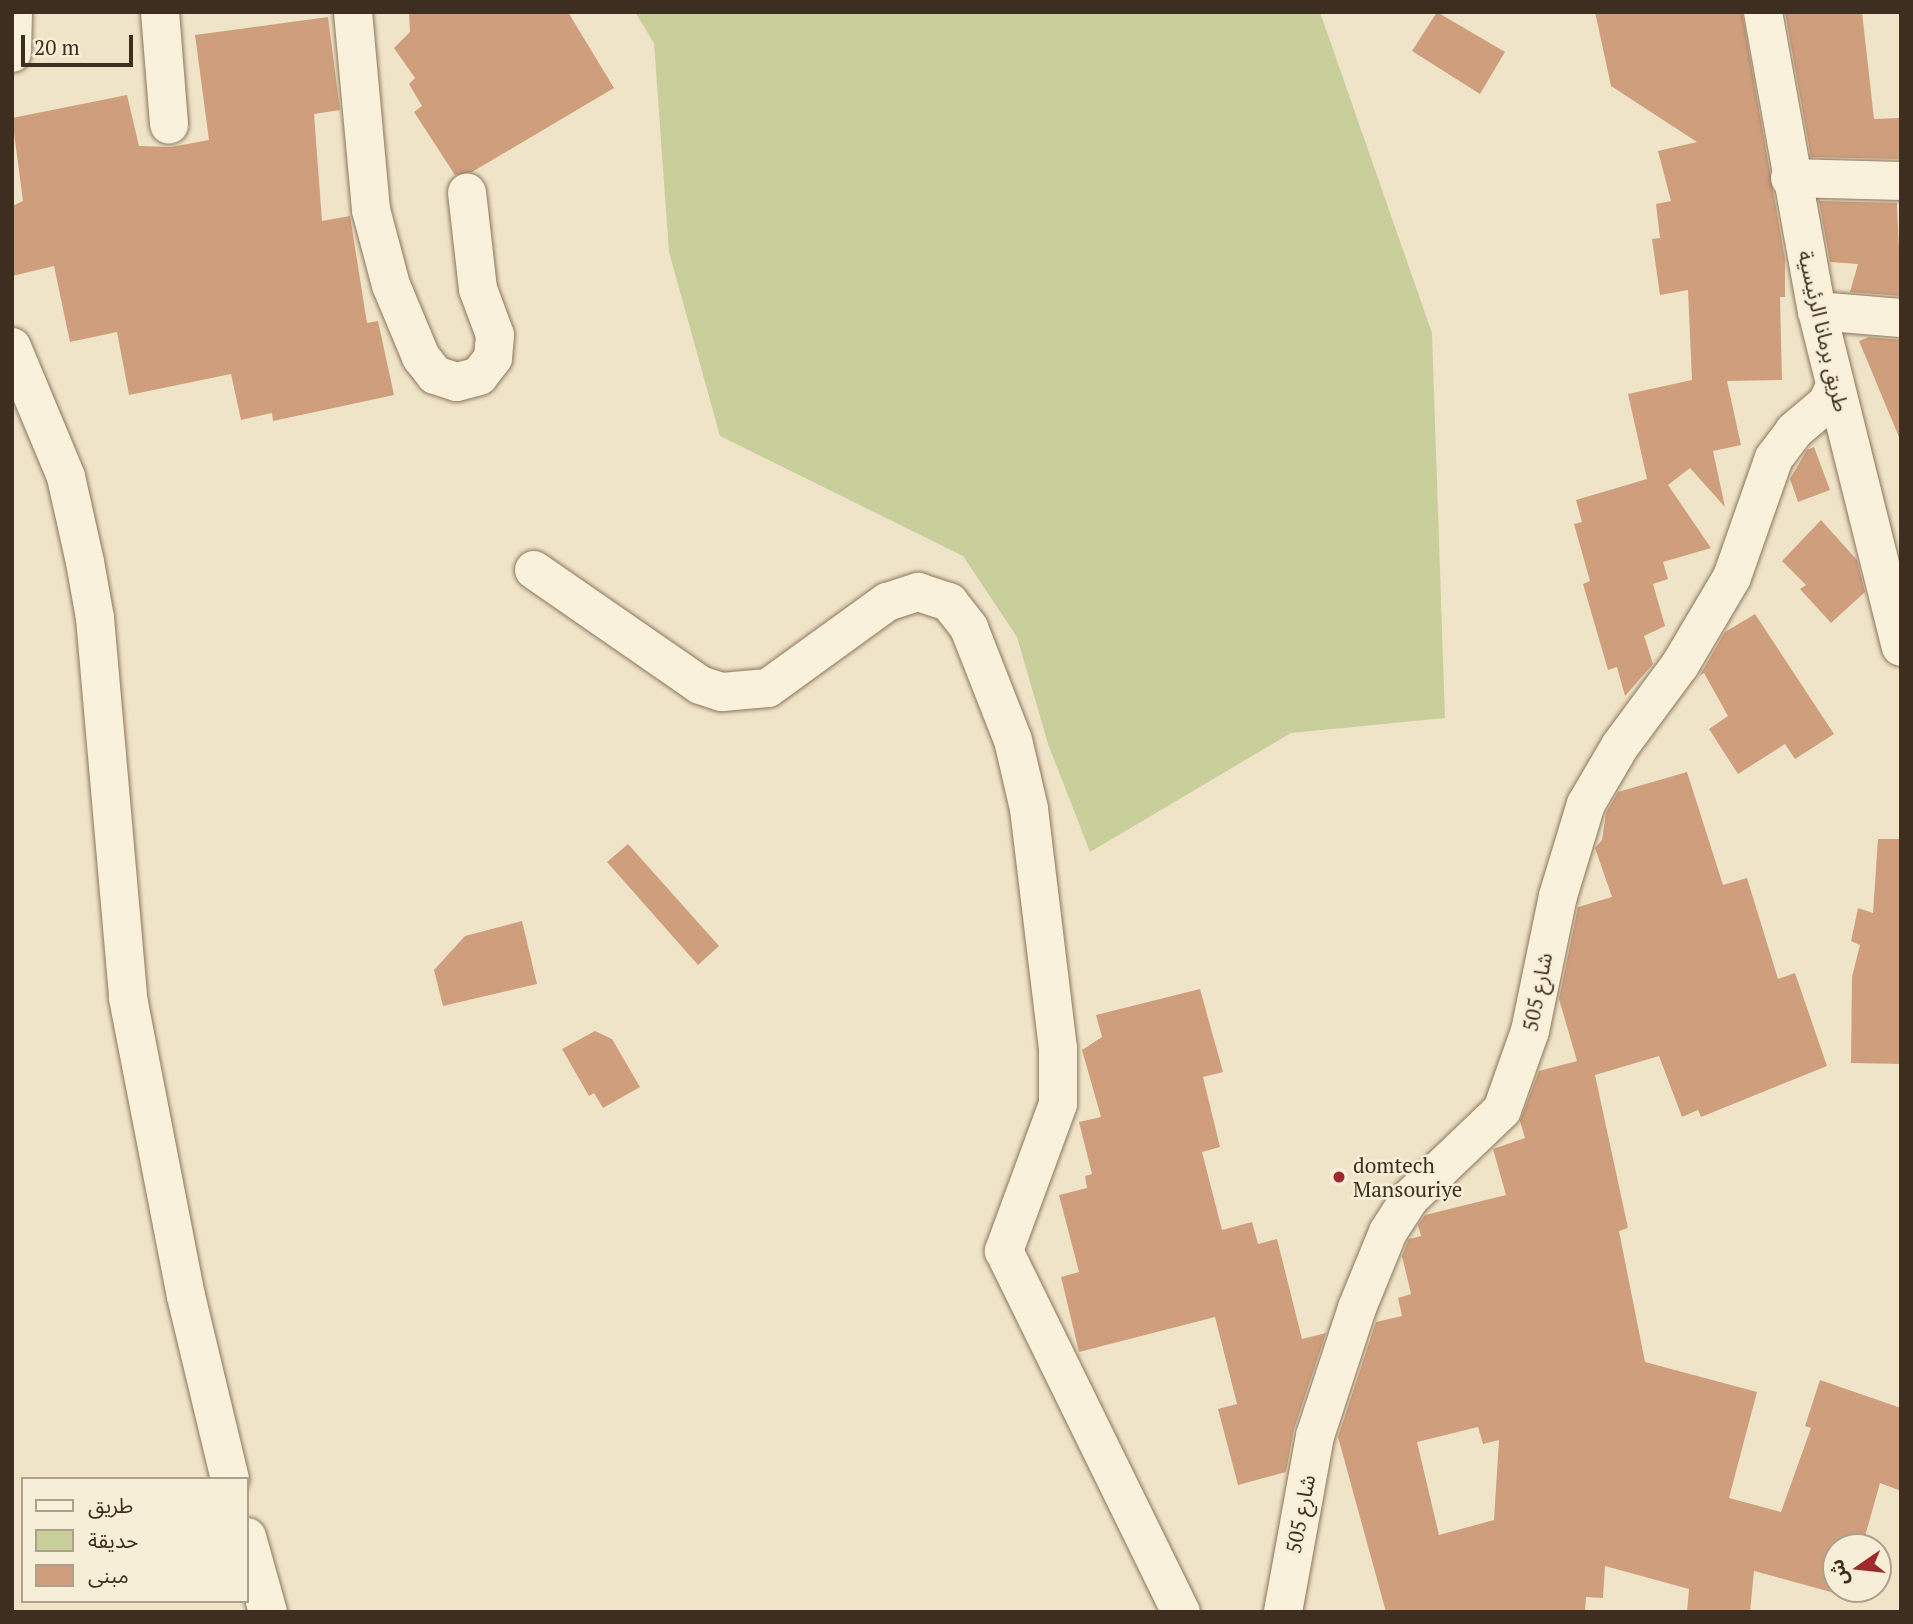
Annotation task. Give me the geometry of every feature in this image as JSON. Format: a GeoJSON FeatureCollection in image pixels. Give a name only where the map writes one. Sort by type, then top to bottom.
{"type":"FeatureCollection","features":[{"type":"Feature","properties":{"kind":"street"},"geometry":{"type":"LineString","coordinates":[[12,53],[13,12]]}},
{"type":"Feature","properties":{"kind":"street"},"geometry":{"type":"LineString","coordinates":[[160,12],[169,125]]}},
{"type":"Feature","properties":{"kind":"street"},"geometry":{"type":"LineString","coordinates":[[353,12],[371,210],[391,285],[421,357],[435,375],[457,382],[479,376],[494,358],[495,335],[478,289],[467,193]]}},
{"type":"Feature","properties":{"kind":"street","name":"طريق برمانا الرئيسية"},"geometry":{"type":"LineString","coordinates":[[1763,12],[1790,178],[1817,312],[1901,647]]}},
{"type":"Feature","properties":{"kind":"street"},"geometry":{"type":"LineString","coordinates":[[1790,178],[1901,181]]}},
{"type":"Feature","properties":{"kind":"street"},"geometry":{"type":"LineString","coordinates":[[1817,312],[1901,318]]}},
{"type":"Feature","properties":{"kind":"street"},"geometry":{"type":"LineString","coordinates":[[12,347],[66,477],[85,562],[95,618],[128,998],[186,1296],[230,1477]]}},
{"type":"Feature","properties":{"kind":"street","name":"شارع 505"},"geometry":{"type":"LineString","coordinates":[[1283,1612],[1315,1436],[1357,1308],[1388,1232],[1410,1198],[1502,1110],[1530,1031],[1558,896],[1586,804],[1620,746],[1681,665],[1732,577],[1774,458],[1794,431],[1827,403],[1835,387]]}},
{"type":"Feature","properties":{"kind":"street"},"geometry":{"type":"LineString","coordinates":[[534,570],[700,685],[722,692],[768,688],[887,602],[918,592],[949,602],[970,628],[1013,740],[1028,809],[1058,1048],[1058,1104],[1004,1251],[1181,1612]]}},
{"type":"Feature","properties":{"kind":"street"},"geometry":{"type":"LineString","coordinates":[[248,1541],[268,1612]]}},
{"type":"Feature","properties":{"kind":"green space"},"geometry":{"type":"Polygon","coordinates":[[[635,12],[1320,12],[1432,333],[1445,718],[1291,733],[1090,852],[1048,744],[1017,637],[963,556],[720,436],[669,252],[654,43],[635,12]]]}},
{"type":"Feature","properties":{"kind":"building"},"geometry":{"type":"Polygon","coordinates":[[[409,12],[568,12],[614,88],[472,172],[455,175],[414,112],[422,106],[409,84],[415,78],[394,48],[410,32],[409,12]]]}},
{"type":"Feature","properties":{"kind":"building"},"geometry":{"type":"Polygon","coordinates":[[[1437,12],[1505,52],[1480,94],[1412,51],[1437,12]]]}},
{"type":"Feature","properties":{"kind":"building"},"geometry":{"type":"Polygon","coordinates":[[[1595,12],[1742,12],[1785,259],[1785,297],[1780,297],[1782,380],[1727,381],[1741,445],[1713,451],[1725,507],[1690,468],[1668,485],[1711,548],[1663,562],[1668,579],[1653,584],[1665,626],[1644,636],[1653,664],[1625,696],[1617,667],[1608,670],[1583,584],[1590,581],[1574,524],[1582,522],[1576,500],[1647,479],[1628,394],[1692,380],[1688,290],[1660,295],[1652,239],[1660,238],[1656,204],[1671,201],[1658,151],[1697,142],[1611,86],[1595,12]]]}},
{"type":"Feature","properties":{"kind":"building"},"geometry":{"type":"Polygon","coordinates":[[[1785,12],[1862,12],[1874,119],[1901,118],[1901,159],[1811,157],[1785,12]]]}},
{"type":"Feature","properties":{"kind":"building"},"geometry":{"type":"Polygon","coordinates":[[[328,17],[340,110],[314,114],[322,221],[350,216],[367,323],[378,321],[394,395],[273,421],[272,413],[241,420],[231,374],[129,395],[117,332],[70,342],[54,266],[12,276],[12,206],[23,201],[12,118],[127,95],[139,146],[171,147],[209,140],[195,35],[328,17]]]}},
{"type":"Feature","properties":{"kind":"building"},"geometry":{"type":"Polygon","coordinates":[[[1819,201],[1897,203],[1901,296],[1850,292],[1858,264],[1830,262],[1819,201]]]}},
{"type":"Feature","properties":{"kind":"building"},"geometry":{"type":"Polygon","coordinates":[[[1869,337],[1901,340],[1901,442],[1859,341],[1869,337]]]}},
{"type":"Feature","properties":{"kind":"building"},"geometry":{"type":"Polygon","coordinates":[[[1814,447],[1830,490],[1798,502],[1790,479],[1807,450],[1814,447]]]}},
{"type":"Feature","properties":{"kind":"building"},"geometry":{"type":"Polygon","coordinates":[[[1821,520],[1857,560],[1865,592],[1831,623],[1800,589],[1806,585],[1782,561],[1821,520]]]}},
{"type":"Feature","properties":{"kind":"building"},"geometry":{"type":"Polygon","coordinates":[[[1755,614],[1834,734],[1795,759],[1785,744],[1738,774],[1709,729],[1728,716],[1704,673],[1700,675],[1725,632],[1755,614]]]}},
{"type":"Feature","properties":{"kind":"building"},"geometry":{"type":"Polygon","coordinates":[[[1687,772],[1723,885],[1747,878],[1778,979],[1795,973],[1827,1066],[1701,1117],[1698,1110],[1682,1117],[1659,1056],[1595,1075],[1628,1228],[1619,1231],[1645,1362],[1757,1392],[1729,1498],[1781,1512],[1811,1428],[1805,1426],[1820,1380],[1901,1408],[1901,1491],[1880,1483],[1866,1533],[1822,1533],[1822,1590],[1754,1571],[1750,1612],[1687,1612],[1689,1589],[1605,1566],[1603,1598],[1586,1597],[1585,1612],[1386,1612],[1338,1437],[1376,1322],[1402,1316],[1398,1298],[1411,1294],[1402,1256],[1409,1239],[1421,1236],[1418,1225],[1425,1215],[1506,1195],[1493,1149],[1525,1138],[1520,1121],[1539,1071],[1577,1061],[1559,999],[1578,907],[1612,897],[1595,848],[1602,840],[1606,813],[1618,792],[1687,772]],[[1478,1427],[1417,1442],[1439,1535],[1494,1520],[1499,1440],[1483,1444],[1478,1427]]]}},
{"type":"Feature","properties":{"kind":"building"},"geometry":{"type":"Polygon","coordinates":[[[1878,839],[1901,839],[1901,1064],[1851,1063],[1852,977],[1860,945],[1851,941],[1858,908],[1873,913],[1878,839]]]}},
{"type":"Feature","properties":{"kind":"building"},"geometry":{"type":"Polygon","coordinates":[[[628,844],[719,946],[698,965],[607,862],[628,844]]]}},
{"type":"Feature","properties":{"kind":"building"},"geometry":{"type":"Polygon","coordinates":[[[522,921],[537,984],[443,1006],[434,970],[465,936],[522,921]]]}},
{"type":"Feature","properties":{"kind":"building"},"geometry":{"type":"Polygon","coordinates":[[[1200,989],[1223,1072],[1203,1077],[1220,1147],[1202,1152],[1222,1230],[1252,1222],[1258,1244],[1277,1239],[1302,1339],[1326,1333],[1294,1429],[1286,1472],[1238,1485],[1218,1409],[1237,1404],[1215,1317],[1079,1352],[1061,1277],[1079,1272],[1059,1195],[1087,1188],[1085,1176],[1092,1174],[1079,1122],[1101,1117],[1082,1050],[1102,1037],[1096,1015],[1200,989]]]}},
{"type":"Feature","properties":{"kind":"building"},"geometry":{"type":"Polygon","coordinates":[[[595,1031],[612,1039],[640,1087],[603,1108],[594,1093],[589,1096],[562,1049],[595,1031]]]}},
{"type":"Feature","properties":{"kind":"place","name":"domtech Mansouriye"},"geometry":{"type":"Point","coordinates":[1339,1177]}}]}
